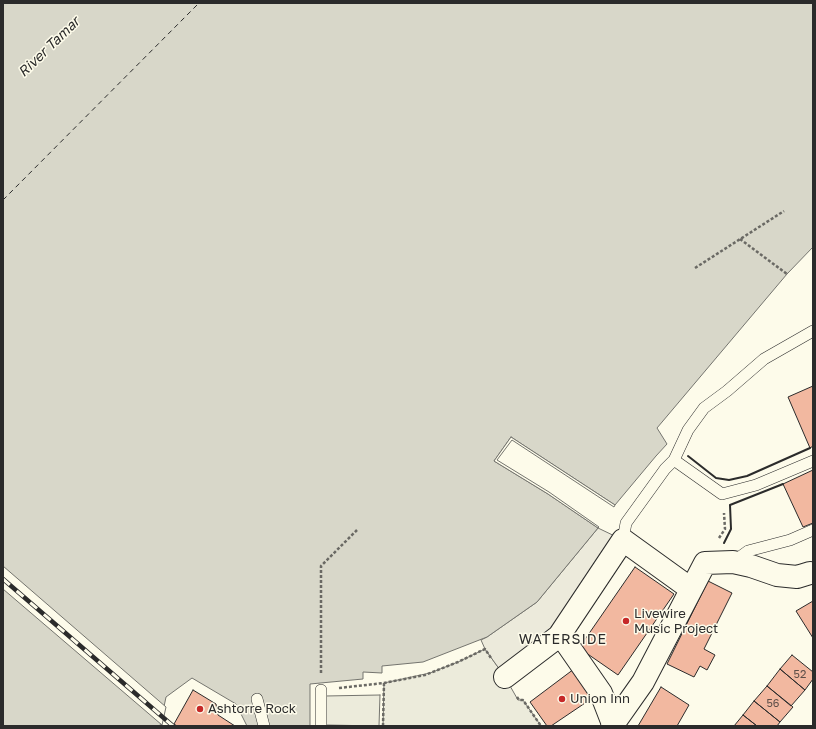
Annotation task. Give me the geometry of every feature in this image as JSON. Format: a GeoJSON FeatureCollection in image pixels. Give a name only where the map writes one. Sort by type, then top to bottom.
{"type":"FeatureCollection","features":[{"type":"Feature","properties":{"kind":"street"},"geometry":{"type":"LineString","coordinates":[[505,677],[559,636],[623,540],[691,589]]}},
{"type":"Feature","properties":{"kind":"street"},"geometry":{"type":"LineString","coordinates":[[613,725],[643,682],[705,563],[733,562],[751,566],[777,576],[797,577],[810,573]]}},
{"type":"Feature","properties":{"kind":"street"},"geometry":{"type":"LineString","coordinates":[[559,636],[567,644],[601,693],[613,725]]}},
{"type":"Feature","properties":{"kind":"lane"},"geometry":{"type":"LineString","coordinates":[[623,540],[626,523],[665,469],[674,460],[688,430],[704,408],[727,391],[764,359],[813,331]]}},
{"type":"Feature","properties":{"kind":"lane"},"geometry":{"type":"LineString","coordinates":[[674,460],[722,494],[756,485],[813,461]]}},
{"type":"Feature","properties":{"kind":"lane"},"geometry":{"type":"LineString","coordinates":[[733,562],[748,550],[790,540],[813,530]]}},
{"type":"Feature","properties":{"kind":"lane"},"geometry":{"type":"LineString","coordinates":[[321,690],[322,726]]}},
{"type":"Feature","properties":{"kind":"lane"},"geometry":{"type":"LineString","coordinates":[[257,700],[264,726]]}},
{"type":"Feature","properties":{"kind":"path"},"geometry":{"type":"LineString","coordinates":[[695,268],[784,211]]}},
{"type":"Feature","properties":{"kind":"path"},"geometry":{"type":"LineString","coordinates":[[740,239],[787,274]]}},
{"type":"Feature","properties":{"kind":"path"},"geometry":{"type":"LineString","coordinates":[[705,563],[724,529],[722,494]]}},
{"type":"Feature","properties":{"kind":"path"},"geometry":{"type":"LineString","coordinates":[[358,530],[321,566],[321,690],[384,683],[425,675],[468,657]]}},
{"type":"Feature","properties":{"kind":"path"},"geometry":{"type":"LineString","coordinates":[[384,683],[384,726]]}},
{"type":"Feature","properties":{"kind":"path"},"geometry":{"type":"LineString","coordinates":[[518,700],[523,700],[541,726]]}},
{"type":"Feature","properties":{"kind":"shaded area"},"geometry":{"type":"Polygon","coordinates":[[[598,528],[623,540],[585,599],[505,677],[485,649],[481,640],[537,602],[598,528]]]}},
{"type":"Feature","properties":{"kind":"shaded area"},"geometry":{"type":"Polygon","coordinates":[[[485,649],[505,677],[518,700],[523,700],[541,726],[383,726],[384,683],[430,673],[485,649]]]}},
{"type":"Feature","properties":{"kind":"shaded area"},"geometry":{"type":"Polygon","coordinates":[[[380,695],[379,726],[326,725],[325,696],[380,695]]]}},
{"type":"Feature","properties":{"kind":"water","name":"River Tamar"},"geometry":{"type":"Polygon","coordinates":[[[3,3],[813,3],[813,247],[787,274],[657,428],[667,444],[615,505],[511,437],[494,461],[548,494],[598,528],[537,602],[487,637],[423,662],[382,666],[382,673],[363,672],[363,679],[310,684],[310,726],[247,726],[236,704],[192,678],[166,697],[160,726],[3,726],[3,3]]]}},
{"type":"Feature","properties":{"kind":"pier"},"geometry":{"type":"Polygon","coordinates":[[[511,437],[615,505],[614,507],[512,440],[497,460],[549,492],[599,527],[598,528],[548,494],[494,461],[511,437]]]}},
{"type":"Feature","properties":{"kind":"pier"},"geometry":{"type":"Polygon","coordinates":[[[3,566],[166,707],[162,725],[3,589],[3,566]]]}},
{"type":"Feature","properties":{"kind":"building"},"geometry":{"type":"Polygon","coordinates":[[[813,386],[813,446],[810,448],[788,397],[813,386]]]}},
{"type":"Feature","properties":{"kind":"building"},"geometry":{"type":"Polygon","coordinates":[[[813,470],[813,523],[803,527],[783,484],[813,470]]]}},
{"type":"Feature","properties":{"kind":"building","name":"Livewire Music Project"},"geometry":{"type":"Polygon","coordinates":[[[635,567],[674,594],[618,675],[579,648],[635,567]]]}},
{"type":"Feature","properties":{"kind":"building"},"geometry":{"type":"Polygon","coordinates":[[[708,581],[732,593],[704,649],[715,655],[707,670],[700,666],[694,677],[667,664],[708,581]]]}},
{"type":"Feature","properties":{"kind":"building"},"geometry":{"type":"Polygon","coordinates":[[[813,601],[813,638],[796,611],[813,601]]]}},
{"type":"Feature","properties":{"kind":"building"},"geometry":{"type":"Polygon","coordinates":[[[792,655],[813,672],[813,679],[805,690],[780,669],[792,655]]]}},
{"type":"Feature","properties":{"kind":"building","name":"Union Inn"},"geometry":{"type":"Polygon","coordinates":[[[574,669],[594,697],[551,726],[547,726],[530,702],[574,669]]]}},
{"type":"Feature","properties":{"kind":"building"},"geometry":{"type":"Polygon","coordinates":[[[780,669],[805,690],[791,706],[767,686],[780,669]]]}},
{"type":"Feature","properties":{"kind":"building"},"geometry":{"type":"Polygon","coordinates":[[[767,686],[793,707],[780,722],[754,701],[767,686]]]}},
{"type":"Feature","properties":{"kind":"building"},"geometry":{"type":"Polygon","coordinates":[[[661,687],[689,705],[677,726],[638,726],[661,687]]]}},
{"type":"Feature","properties":{"kind":"building","name":"Ashtorre Rock"},"geometry":{"type":"Polygon","coordinates":[[[193,690],[216,704],[218,715],[235,726],[177,726],[174,724],[193,690]]]}},
{"type":"Feature","properties":{"kind":"building"},"geometry":{"type":"Polygon","coordinates":[[[754,701],[780,722],[777,726],[757,726],[743,715],[754,701]]]}},
{"type":"Feature","properties":{"kind":"building"},"geometry":{"type":"Polygon","coordinates":[[[743,715],[757,726],[734,726],[743,715]]]}},
{"type":"Feature","properties":{"kind":"ferry route"},"geometry":{"type":"LineString","coordinates":[[3,200],[199,3]]}},
{"type":"Feature","properties":{"kind":"railway"},"geometry":{"type":"LineString","coordinates":[[3,579],[173,726]]}},
{"type":"Feature","properties":{"kind":"wall"},"geometry":{"type":"LineString","coordinates":[[688,456],[716,478],[729,480],[747,476],[810,448]]}},
{"type":"Feature","properties":{"kind":"wall"},"geometry":{"type":"LineString","coordinates":[[724,543],[731,529],[730,505],[783,484]]}},
{"type":"Feature","properties":{"kind":"place","name":"Livewire Music Project"},"geometry":{"type":"Point","coordinates":[626,621]}},
{"type":"Feature","properties":{"kind":"place","name":"Union Inn"},"geometry":{"type":"Point","coordinates":[562,699]}},
{"type":"Feature","properties":{"kind":"place","name":"Ashtorre Rock"},"geometry":{"type":"Point","coordinates":[200,709]}},
{"type":"Feature","properties":{"kind":"district","name":"WATERSIDE"},"geometry":{"type":"Point","coordinates":[563,640]}}]}
